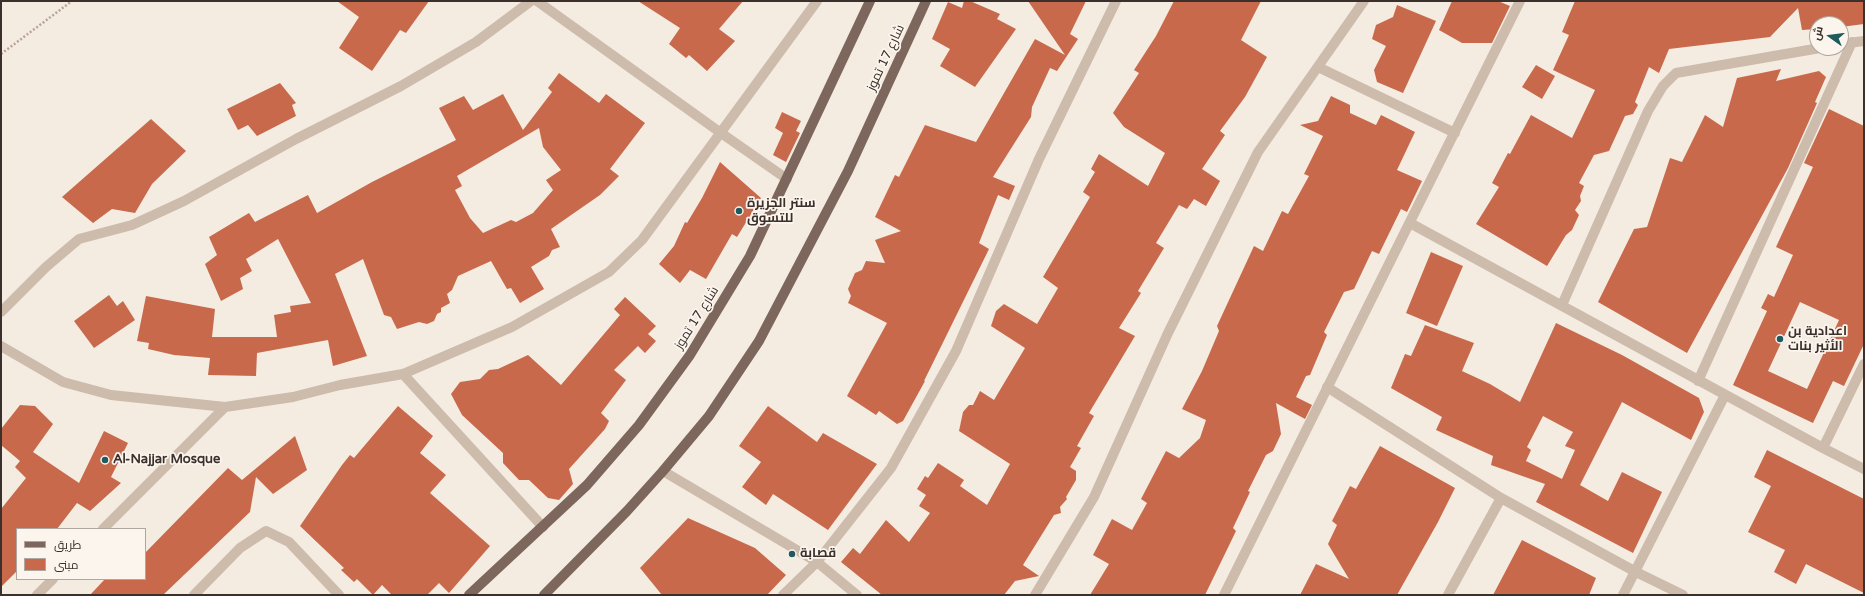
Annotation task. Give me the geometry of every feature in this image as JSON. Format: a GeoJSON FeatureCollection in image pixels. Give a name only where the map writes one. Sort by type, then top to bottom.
{"type":"FeatureCollection","features":[{"type":"Feature","properties":{"kind":"main road","name":"شارع 17 تموز"},"geometry":{"type":"LineString","coordinates":[[468,595],[543,527],[587,484],[639,425],[690,355],[750,256],[870,1]]}},
{"type":"Feature","properties":{"kind":"main road","name":"شارع 17 تموز"},"geometry":{"type":"LineString","coordinates":[[544,595],[627,511],[663,471],[708,416],[759,341],[848,172],[926,1]]}},
{"type":"Feature","properties":{"kind":"street"},"geometry":{"type":"LineString","coordinates":[[1,312],[46,267],[79,239],[132,225],[184,201],[296,139],[401,86],[476,42],[531,1]]}},
{"type":"Feature","properties":{"kind":"street"},"geometry":{"type":"LineString","coordinates":[[537,1],[787,179]]}},
{"type":"Feature","properties":{"kind":"street"},"geometry":{"type":"LineString","coordinates":[[1,346],[63,382],[111,395],[225,407],[293,397],[340,385],[403,374],[512,327],[609,272],[642,240],[816,1]]}},
{"type":"Feature","properties":{"kind":"street"},"geometry":{"type":"LineString","coordinates":[[782,595],[816,562],[891,468],[956,350],[1039,159],[1116,1]]}},
{"type":"Feature","properties":{"kind":"street"},"geometry":{"type":"LineString","coordinates":[[1035,595],[1094,497],[1168,332],[1258,152],[1364,1]]}},
{"type":"Feature","properties":{"kind":"street"},"geometry":{"type":"LineString","coordinates":[[1224,595],[1520,1]]}},
{"type":"Feature","properties":{"kind":"street"},"geometry":{"type":"LineString","coordinates":[[1849,43],[1864,40]]}},
{"type":"Feature","properties":{"kind":"street"},"geometry":{"type":"LineString","coordinates":[[1698,381],[1852,42]]}},
{"type":"Feature","properties":{"kind":"street"},"geometry":{"type":"LineString","coordinates":[[1562,305],[1648,111],[1662,86],[1676,73],[1809,50]]}},
{"type":"Feature","properties":{"kind":"street"},"geometry":{"type":"LineString","coordinates":[[1318,67],[1454,133]]}},
{"type":"Feature","properties":{"kind":"street"},"geometry":{"type":"LineString","coordinates":[[1410,223],[1562,305],[1698,381],[1864,469]]}},
{"type":"Feature","properties":{"kind":"street"},"geometry":{"type":"LineString","coordinates":[[1823,448],[1864,364]]}},
{"type":"Feature","properties":{"kind":"street"},"geometry":{"type":"LineString","coordinates":[[403,374],[543,527]]}},
{"type":"Feature","properties":{"kind":"street"},"geometry":{"type":"LineString","coordinates":[[1327,387],[1501,498],[1636,572],[1683,595]]}},
{"type":"Feature","properties":{"kind":"street"},"geometry":{"type":"LineString","coordinates":[[1623,595],[1725,395]]}},
{"type":"Feature","properties":{"kind":"street"},"geometry":{"type":"LineString","coordinates":[[104,528],[225,407]]}},
{"type":"Feature","properties":{"kind":"street"},"geometry":{"type":"LineString","coordinates":[[663,471],[816,562],[857,595]]}},
{"type":"Feature","properties":{"kind":"street"},"geometry":{"type":"LineString","coordinates":[[1448,595],[1501,498]]}},
{"type":"Feature","properties":{"kind":"street"},"geometry":{"type":"LineString","coordinates":[[194,595],[240,548],[266,531],[289,542],[339,595]]}},
{"type":"Feature","properties":{"kind":"street"},"geometry":{"type":"LineString","coordinates":[[37,595],[52,580]]}},
{"type":"Feature","properties":{"kind":"path"},"geometry":{"type":"LineString","coordinates":[[1,54],[72,1]]}},
{"type":"Feature","properties":{"kind":"building"},"geometry":{"type":"Polygon","coordinates":[[[337,1],[429,1],[406,33],[400,30],[372,71],[339,48],[359,17],[337,1]]]}},
{"type":"Feature","properties":{"kind":"building"},"geometry":{"type":"Polygon","coordinates":[[[638,1],[743,1],[719,29],[735,41],[707,71],[689,55],[686,58],[669,44],[680,28],[638,1]]]}},
{"type":"Feature","properties":{"kind":"building"},"geometry":{"type":"Polygon","coordinates":[[[964,1],[970,1],[1000,14],[997,19],[1016,29],[975,87],[940,66],[950,49],[932,39],[948,2],[962,8],[964,1]]]}},
{"type":"Feature","properties":{"kind":"building"},"geometry":{"type":"Polygon","coordinates":[[[1028,1],[1086,1],[1070,34],[1078,39],[1057,71],[1050,68],[1032,107],[1031,117],[993,177],[1015,186],[1009,200],[998,195],[979,243],[989,249],[925,381],[903,421],[897,424],[879,411],[876,415],[847,396],[887,323],[848,303],[851,296],[848,289],[855,273],[862,270],[866,261],[885,263],[875,240],[901,231],[875,217],[895,175],[899,177],[925,125],[976,142],[1035,39],[1065,55],[1028,1]]]}},
{"type":"Feature","properties":{"kind":"building"},"geometry":{"type":"Polygon","coordinates":[[[1174,1],[1261,1],[1241,40],[1267,57],[1245,97],[1220,131],[1225,135],[1202,169],[1220,181],[1206,206],[1194,199],[1187,209],[1179,205],[1156,243],[1164,248],[1138,291],[1141,293],[1119,328],[1135,336],[1089,413],[1094,416],[1077,446],[1081,448],[1070,467],[1076,471],[1076,480],[1066,497],[1067,499],[1060,507],[1061,513],[1054,515],[1023,565],[1039,576],[1015,581],[1004,595],[882,595],[841,562],[853,548],[860,554],[886,520],[909,542],[930,513],[919,506],[926,495],[917,489],[925,476],[928,478],[938,463],[964,480],[960,486],[987,505],[1010,464],[959,431],[963,412],[969,405],[973,405],[980,391],[994,400],[1025,348],[991,326],[996,311],[1004,304],[1037,324],[1058,288],[1043,277],[1090,197],[1083,192],[1095,172],[1091,169],[1099,154],[1148,186],[1165,153],[1124,127],[1113,113],[1139,73],[1134,70],[1156,36],[1174,1]]]}},
{"type":"Feature","properties":{"kind":"building"},"geometry":{"type":"Polygon","coordinates":[[[1452,1],[1498,1],[1510,6],[1492,43],[1462,43],[1439,30],[1452,1]]]}},
{"type":"Feature","properties":{"kind":"building"},"geometry":{"type":"Polygon","coordinates":[[[1575,1],[1864,1],[1864,24],[1849,26],[1849,16],[1809,16],[1809,30],[1802,30],[1798,8],[1770,37],[1669,49],[1659,73],[1649,67],[1635,102],[1638,105],[1633,114],[1625,116],[1609,151],[1594,155],[1579,183],[1584,186],[1580,196],[1581,201],[1575,210],[1579,215],[1572,230],[1566,235],[1547,266],[1476,224],[1499,187],[1492,183],[1531,115],[1572,138],[1595,90],[1553,70],[1569,35],[1562,32],[1575,1]]]}},
{"type":"Feature","properties":{"kind":"building"},"geometry":{"type":"Polygon","coordinates":[[[1397,5],[1436,21],[1403,93],[1377,82],[1374,70],[1386,46],[1372,39],[1376,25],[1393,17],[1397,5]]]}},
{"type":"Feature","properties":{"kind":"building"},"geometry":{"type":"Polygon","coordinates":[[[1536,65],[1555,76],[1542,99],[1522,87],[1536,65]]]}},
{"type":"Feature","properties":{"kind":"building"},"geometry":{"type":"Polygon","coordinates":[[[1781,69],[1776,81],[1819,71],[1826,77],[1815,102],[1817,103],[1788,168],[1687,353],[1598,302],[1634,229],[1647,227],[1670,158],[1682,162],[1705,115],[1723,127],[1737,78],[1781,69]]]}},
{"type":"Feature","properties":{"kind":"building"},"geometry":{"type":"Polygon","coordinates":[[[559,73],[599,103],[606,94],[645,123],[610,169],[619,176],[600,195],[551,229],[560,247],[552,250],[549,256],[531,267],[544,289],[520,303],[511,288],[507,289],[491,261],[458,276],[452,290],[447,294],[450,303],[441,308],[441,312],[437,314],[434,321],[427,324],[419,322],[397,329],[391,317],[384,315],[363,259],[335,274],[367,356],[333,366],[328,340],[257,353],[256,376],[208,375],[210,358],[174,355],[148,349],[149,343],[137,341],[146,296],[215,309],[212,337],[277,337],[274,315],[291,312],[290,306],[311,303],[278,239],[246,259],[252,271],[240,278],[243,289],[221,301],[205,264],[217,255],[209,237],[249,213],[255,222],[308,195],[317,213],[372,182],[456,140],[439,108],[464,96],[473,110],[503,94],[523,130],[552,92],[548,88],[559,73]],[[539,128],[457,176],[462,186],[455,190],[470,218],[483,233],[511,220],[516,222],[533,213],[553,190],[546,180],[561,170],[543,147],[539,128]]]}},
{"type":"Feature","properties":{"kind":"building"},"geometry":{"type":"Polygon","coordinates":[[[280,83],[296,103],[292,105],[296,116],[257,136],[248,125],[238,130],[227,109],[280,83]]]}},
{"type":"Feature","properties":{"kind":"building"},"geometry":{"type":"Polygon","coordinates":[[[1331,96],[1350,105],[1350,113],[1376,125],[1381,115],[1415,132],[1397,170],[1422,181],[1407,212],[1401,209],[1379,254],[1372,251],[1354,289],[1344,292],[1324,332],[1327,335],[1310,375],[1306,376],[1296,397],[1312,405],[1305,419],[1276,403],[1281,434],[1273,451],[1266,455],[1248,491],[1250,492],[1233,528],[1236,531],[1205,595],[1090,595],[1109,564],[1093,555],[1112,519],[1132,530],[1147,503],[1141,499],[1166,451],[1179,458],[1200,438],[1206,420],[1182,409],[1202,371],[1219,331],[1217,326],[1254,246],[1263,251],[1282,211],[1288,214],[1309,176],[1304,174],[1323,136],[1300,125],[1318,121],[1331,96]]]}},
{"type":"Feature","properties":{"kind":"building"},"geometry":{"type":"Polygon","coordinates":[[[1829,109],[1864,126],[1864,344],[1844,386],[1833,381],[1813,423],[1733,385],[1767,311],[1761,308],[1768,294],[1774,297],[1793,255],[1776,247],[1813,167],[1804,163],[1829,109]],[[1800,302],[1768,371],[1807,389],[1839,320],[1800,302]]]}},
{"type":"Feature","properties":{"kind":"building"},"geometry":{"type":"Polygon","coordinates":[[[782,112],[801,121],[796,131],[800,133],[786,162],[773,155],[783,133],[775,128],[782,112]]]}},
{"type":"Feature","properties":{"kind":"building"},"geometry":{"type":"Polygon","coordinates":[[[151,119],[186,151],[152,184],[135,213],[112,209],[93,223],[62,197],[151,119]]]}},
{"type":"Feature","properties":{"kind":"building"},"geometry":{"type":"Polygon","coordinates":[[[720,162],[761,198],[737,237],[732,234],[706,279],[690,270],[680,283],[659,264],[674,246],[685,222],[687,223],[702,198],[720,162]]]}},
{"type":"Feature","properties":{"kind":"building"},"geometry":{"type":"Polygon","coordinates":[[[1431,252],[1463,266],[1437,326],[1406,313],[1431,252]]]}},
{"type":"Feature","properties":{"kind":"building"},"geometry":{"type":"Polygon","coordinates":[[[109,295],[117,306],[123,301],[135,320],[94,348],[74,321],[109,295]]]}},
{"type":"Feature","properties":{"kind":"building"},"geometry":{"type":"Polygon","coordinates":[[[625,297],[656,326],[648,334],[656,341],[645,353],[638,346],[614,370],[626,380],[601,413],[609,421],[605,429],[569,469],[573,484],[559,500],[548,498],[529,480],[519,480],[503,463],[503,453],[462,415],[451,394],[460,382],[480,379],[489,370],[498,369],[528,355],[561,385],[620,315],[614,309],[625,297]]]}},
{"type":"Feature","properties":{"kind":"building"},"geometry":{"type":"Polygon","coordinates":[[[1556,323],[1622,355],[1699,398],[1704,412],[1691,440],[1622,402],[1580,485],[1608,501],[1622,472],[1662,492],[1633,553],[1536,502],[1545,484],[1491,465],[1493,456],[1436,430],[1442,417],[1391,388],[1405,354],[1411,356],[1425,325],[1474,343],[1462,371],[1490,384],[1520,402],[1556,323]],[[1543,416],[1527,447],[1531,450],[1526,461],[1562,479],[1575,450],[1565,446],[1573,432],[1543,416]]]}},
{"type":"Feature","properties":{"kind":"building"},"geometry":{"type":"Polygon","coordinates":[[[20,405],[35,406],[53,424],[33,452],[79,483],[104,431],[128,443],[111,477],[121,483],[90,511],[77,503],[58,528],[16,528],[16,572],[1,587],[1,509],[26,478],[15,467],[20,461],[1,445],[1,429],[20,405]]]}},
{"type":"Feature","properties":{"kind":"building"},"geometry":{"type":"Polygon","coordinates":[[[398,406],[433,436],[420,453],[446,475],[430,493],[490,546],[449,593],[439,583],[427,595],[392,595],[382,585],[373,595],[357,579],[354,582],[341,570],[344,568],[300,526],[350,455],[354,458],[398,406]]]}},
{"type":"Feature","properties":{"kind":"building"},"geometry":{"type":"Polygon","coordinates":[[[768,406],[817,442],[823,433],[877,464],[828,530],[773,494],[766,505],[742,487],[761,462],[739,446],[768,406]]]}},
{"type":"Feature","properties":{"kind":"building"},"geometry":{"type":"Polygon","coordinates":[[[295,436],[307,470],[273,494],[256,477],[250,512],[163,595],[90,595],[104,580],[146,580],[146,552],[228,468],[242,480],[295,436]]]}},
{"type":"Feature","properties":{"kind":"building"},"geometry":{"type":"Polygon","coordinates":[[[1380,446],[1455,488],[1438,522],[1397,595],[1300,595],[1316,564],[1349,579],[1328,544],[1337,525],[1332,521],[1350,486],[1356,489],[1380,446]]]}},
{"type":"Feature","properties":{"kind":"building"},"geometry":{"type":"Polygon","coordinates":[[[1767,450],[1864,499],[1864,593],[1806,564],[1796,584],[1774,572],[1785,550],[1748,532],[1771,486],[1754,477],[1767,450]]]}},
{"type":"Feature","properties":{"kind":"building"},"geometry":{"type":"Polygon","coordinates":[[[688,518],[755,548],[786,575],[767,595],[662,595],[640,568],[688,518]]]}},
{"type":"Feature","properties":{"kind":"building"},"geometry":{"type":"Polygon","coordinates":[[[1522,540],[1596,578],[1589,595],[1493,595],[1522,540]]]}},
{"type":"Feature","properties":{"kind":"place","name":"سنتر الجزيرة للتسوق"},"geometry":{"type":"Point","coordinates":[739,211]}},
{"type":"Feature","properties":{"kind":"place","name":"اعدادية بن الأثير بنات"},"geometry":{"type":"Point","coordinates":[1780,339]}},
{"type":"Feature","properties":{"kind":"place","name":"Al-Najjar Mosque"},"geometry":{"type":"Point","coordinates":[105,460]}},
{"type":"Feature","properties":{"kind":"place","name":"قصابة"},"geometry":{"type":"Point","coordinates":[792,554]}}]}
